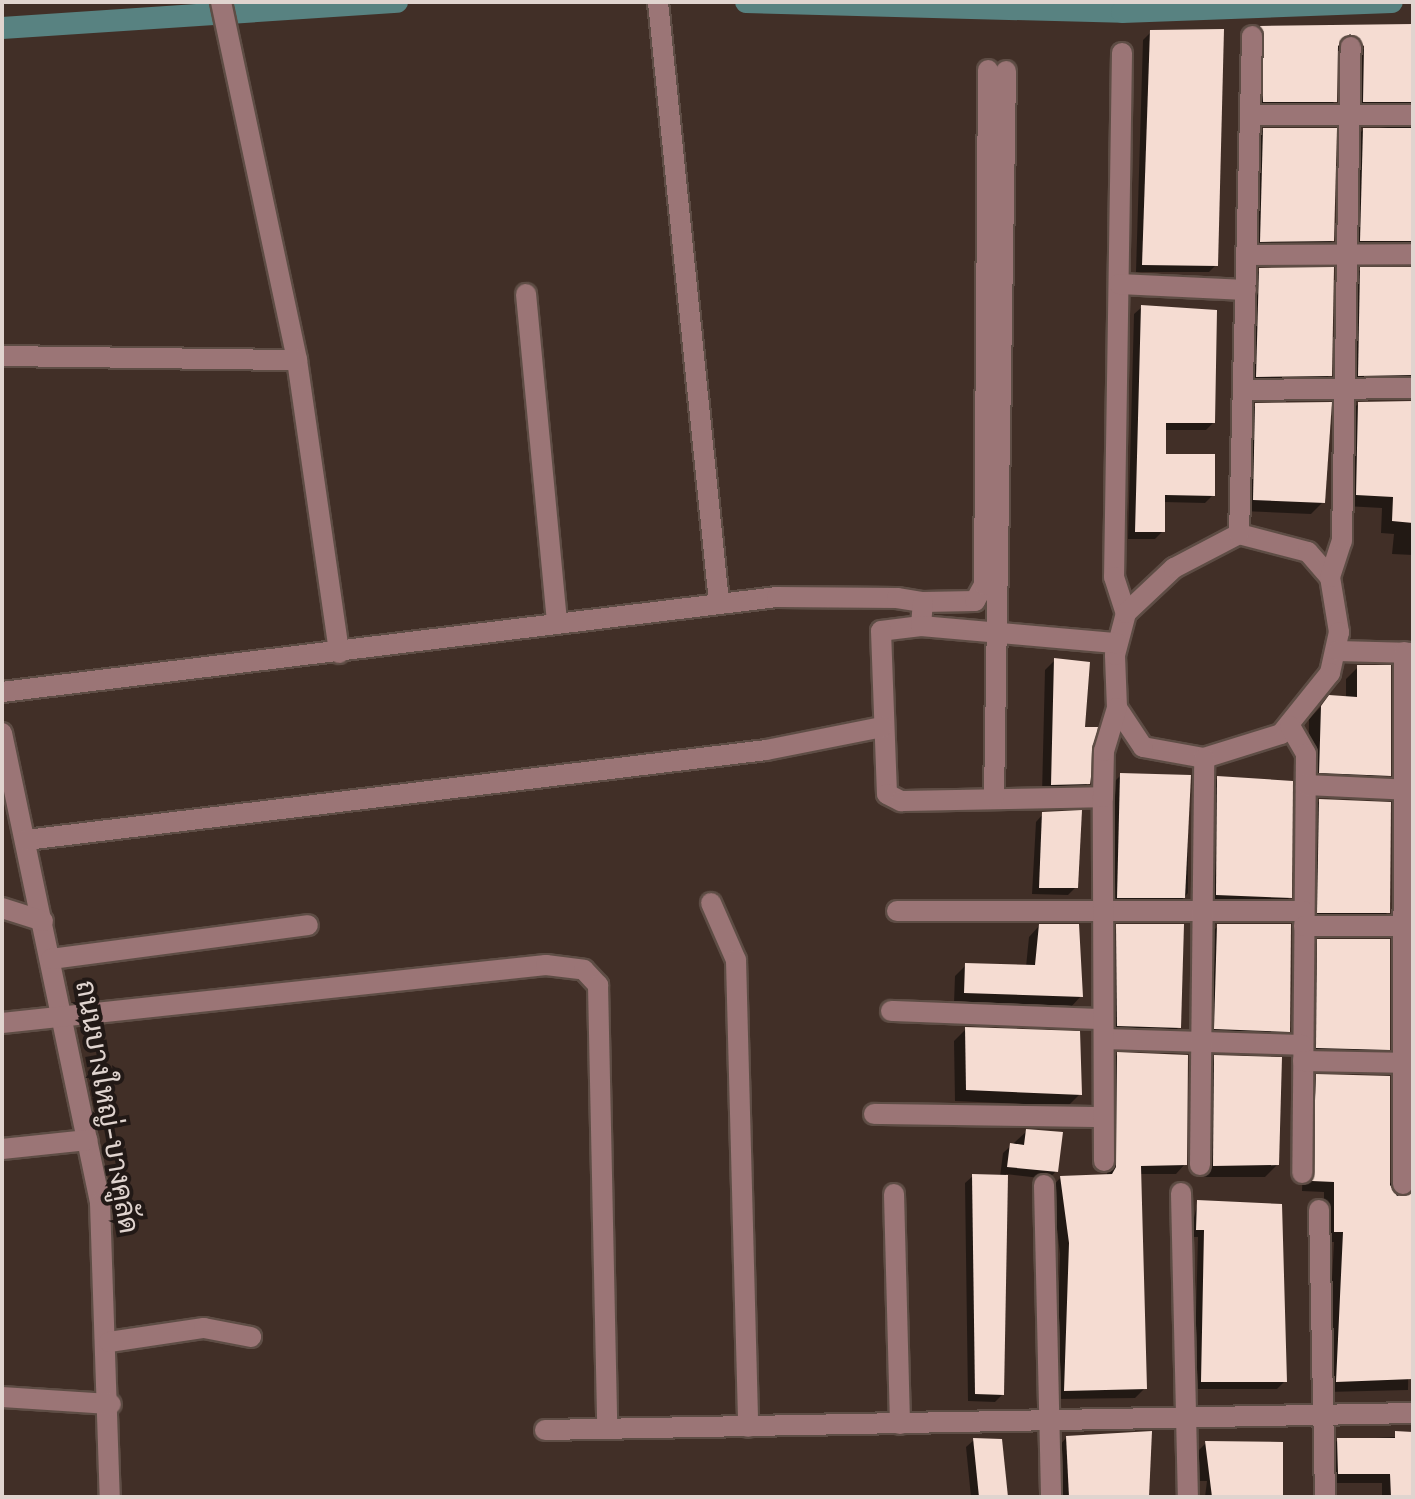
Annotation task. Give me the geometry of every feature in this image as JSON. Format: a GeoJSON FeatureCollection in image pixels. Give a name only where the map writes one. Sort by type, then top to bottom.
{"type":"FeatureCollection","features":[{"type":"Feature","properties":{"kind":"street"},"geometry":{"type":"LineString","coordinates":[[221,2],[231,61],[297,360],[339,653]]}},
{"type":"Feature","properties":{"kind":"street"},"geometry":{"type":"LineString","coordinates":[[658,2],[719,603]]}},
{"type":"Feature","properties":{"kind":"street"},"geometry":{"type":"LineString","coordinates":[[1239,534],[1252,36]]}},
{"type":"Feature","properties":{"kind":"street"},"geometry":{"type":"LineString","coordinates":[[1117,708],[1143,747],[1204,758],[1290,726],[1308,708],[1338,651],[1330,577],[1342,541],[1351,47]]}},
{"type":"Feature","properties":{"kind":"street"},"geometry":{"type":"LineString","coordinates":[[1122,53],[1114,577],[1126,613]]}},
{"type":"Feature","properties":{"kind":"street"},"geometry":{"type":"LineString","coordinates":[[2,692],[339,653],[719,603],[874,596],[923,602],[975,601],[984,585],[997,71],[998,632],[994,798]]}},
{"type":"Feature","properties":{"kind":"street"},"geometry":{"type":"LineString","coordinates":[[1251,115],[1413,115]]}},
{"type":"Feature","properties":{"kind":"street"},"geometry":{"type":"LineString","coordinates":[[1247,255],[1413,254]]}},
{"type":"Feature","properties":{"kind":"street"},"geometry":{"type":"LineString","coordinates":[[1119,284],[1246,290]]}},
{"type":"Feature","properties":{"kind":"street"},"geometry":{"type":"LineString","coordinates":[[526,294],[557,624]]}},
{"type":"Feature","properties":{"kind":"street"},"geometry":{"type":"LineString","coordinates":[[2,356],[297,360]]}},
{"type":"Feature","properties":{"kind":"street"},"geometry":{"type":"LineString","coordinates":[[1244,390],[1413,388]]}},
{"type":"Feature","properties":{"kind":"street"},"geometry":{"type":"LineString","coordinates":[[1104,1161],[1104,751],[1117,708],[1117,643],[1126,613],[1174,568],[1239,534],[1308,552],[1330,577]]}},
{"type":"Feature","properties":{"kind":"street"},"geometry":{"type":"LineString","coordinates":[[921,626],[923,602]]}},
{"type":"Feature","properties":{"kind":"street"},"geometry":{"type":"LineString","coordinates":[[1103,797],[891,798],[884,788],[881,631],[921,626],[1117,643]]}},
{"type":"Feature","properties":{"kind":"street"},"geometry":{"type":"LineString","coordinates":[[1338,651],[1408,652],[1403,1184]]}},
{"type":"Feature","properties":{"kind":"street"},"geometry":{"type":"LineString","coordinates":[[1290,726],[1306,754],[1302,1173]]}},
{"type":"Feature","properties":{"kind":"street"},"geometry":{"type":"LineString","coordinates":[[26,840],[766,750],[882,727]]}},
{"type":"Feature","properties":{"kind":"street","name":"ถนนบางใหญ่-บางคูลัด"},"geometry":{"type":"LineString","coordinates":[[2,733],[88,1140],[107,1263],[110,1497]]}},
{"type":"Feature","properties":{"kind":"street"},"geometry":{"type":"LineString","coordinates":[[1200,1165],[1206,907],[1204,758]]}},
{"type":"Feature","properties":{"kind":"street"},"geometry":{"type":"LineString","coordinates":[[1306,785],[1409,790]]}},
{"type":"Feature","properties":{"kind":"street"},"geometry":{"type":"LineString","coordinates":[[711,903],[737,974],[748,1427]]}},
{"type":"Feature","properties":{"kind":"street"},"geometry":{"type":"LineString","coordinates":[[5,906],[43,921]]}},
{"type":"Feature","properties":{"kind":"street"},"geometry":{"type":"LineString","coordinates":[[897,911],[1206,907],[1407,926]]}},
{"type":"Feature","properties":{"kind":"street"},"geometry":{"type":"LineString","coordinates":[[51,959],[308,925]]}},
{"type":"Feature","properties":{"kind":"street"},"geometry":{"type":"LineString","coordinates":[[2,1023],[546,965],[594,976],[607,1427]]}},
{"type":"Feature","properties":{"kind":"street"},"geometry":{"type":"LineString","coordinates":[[891,1011],[1103,1029],[1204,1043],[1406,1062]]}},
{"type":"Feature","properties":{"kind":"street"},"geometry":{"type":"LineString","coordinates":[[874,1114],[1103,1117]]}},
{"type":"Feature","properties":{"kind":"street"},"geometry":{"type":"LineString","coordinates":[[2,1149],[88,1140]]}},
{"type":"Feature","properties":{"kind":"street"},"geometry":{"type":"LineString","coordinates":[[1044,1185],[1051,1497]]}},
{"type":"Feature","properties":{"kind":"street"},"geometry":{"type":"LineString","coordinates":[[1181,1193],[1188,1497]]}},
{"type":"Feature","properties":{"kind":"street"},"geometry":{"type":"LineString","coordinates":[[894,1194],[900,1424]]}},
{"type":"Feature","properties":{"kind":"street"},"geometry":{"type":"LineString","coordinates":[[1319,1210],[1325,1497]]}},
{"type":"Feature","properties":{"kind":"street"},"geometry":{"type":"LineString","coordinates":[[109,1342],[204,1328],[251,1337]]}},
{"type":"Feature","properties":{"kind":"street"},"geometry":{"type":"LineString","coordinates":[[2,1397],[111,1404]]}},
{"type":"Feature","properties":{"kind":"street"},"geometry":{"type":"LineString","coordinates":[[545,1430],[1413,1413]]}},
{"type":"Feature","properties":{"kind":"building"},"geometry":{"type":"Polygon","coordinates":[[[1413,24],[1413,102],[1363,102],[1364,46],[1350,34],[1338,46],[1337,102],[1263,102],[1260,26],[1413,24]]]}},
{"type":"Feature","properties":{"kind":"building"},"geometry":{"type":"Polygon","coordinates":[[[1224,29],[1218,266],[1142,265],[1150,30],[1224,29]]]}},
{"type":"Feature","properties":{"kind":"building"},"geometry":{"type":"Polygon","coordinates":[[[1263,128],[1337,128],[1334,241],[1260,242],[1263,128]]]}},
{"type":"Feature","properties":{"kind":"building"},"geometry":{"type":"Polygon","coordinates":[[[1363,128],[1413,128],[1413,241],[1360,241],[1363,128]]]}},
{"type":"Feature","properties":{"kind":"building"},"geometry":{"type":"Polygon","coordinates":[[[1334,267],[1332,376],[1256,377],[1259,268],[1334,267]]]}},
{"type":"Feature","properties":{"kind":"building"},"geometry":{"type":"Polygon","coordinates":[[[1360,267],[1413,267],[1413,375],[1358,376],[1360,267]]]}},
{"type":"Feature","properties":{"kind":"building"},"geometry":{"type":"Polygon","coordinates":[[[1141,305],[1217,310],[1215,423],[1166,423],[1166,454],[1215,454],[1215,496],[1165,495],[1165,532],[1135,532],[1141,305]]]}},
{"type":"Feature","properties":{"kind":"building"},"geometry":{"type":"Polygon","coordinates":[[[1413,401],[1413,523],[1392,521],[1393,497],[1356,495],[1358,402],[1413,401]]]}},
{"type":"Feature","properties":{"kind":"building"},"geometry":{"type":"Polygon","coordinates":[[[1332,402],[1325,503],[1253,500],[1255,403],[1332,402]]]}},
{"type":"Feature","properties":{"kind":"building"},"geometry":{"type":"Polygon","coordinates":[[[1054,658],[1090,662],[1085,727],[1098,727],[1090,784],[1051,785],[1054,658]]]}},
{"type":"Feature","properties":{"kind":"building"},"geometry":{"type":"Polygon","coordinates":[[[1357,665],[1391,665],[1391,776],[1319,773],[1321,706],[1329,695],[1357,697],[1357,665]]]}},
{"type":"Feature","properties":{"kind":"building"},"geometry":{"type":"Polygon","coordinates":[[[1120,773],[1191,775],[1185,898],[1117,898],[1120,773]]]}},
{"type":"Feature","properties":{"kind":"building"},"geometry":{"type":"Polygon","coordinates":[[[1217,776],[1293,781],[1292,898],[1216,895],[1217,776]]]}},
{"type":"Feature","properties":{"kind":"building"},"geometry":{"type":"Polygon","coordinates":[[[1319,799],[1391,802],[1390,913],[1317,913],[1319,799]]]}},
{"type":"Feature","properties":{"kind":"building"},"geometry":{"type":"Polygon","coordinates":[[[1082,810],[1078,888],[1039,888],[1042,812],[1082,810]]]}},
{"type":"Feature","properties":{"kind":"building"},"geometry":{"type":"Polygon","coordinates":[[[1039,924],[1079,924],[1083,997],[964,993],[965,963],[1035,965],[1039,924]]]}},
{"type":"Feature","properties":{"kind":"building"},"geometry":{"type":"Polygon","coordinates":[[[1116,924],[1184,924],[1181,1028],[1117,1026],[1116,924]]]}},
{"type":"Feature","properties":{"kind":"building"},"geometry":{"type":"Polygon","coordinates":[[[1217,924],[1291,924],[1290,1032],[1214,1029],[1217,924]]]}},
{"type":"Feature","properties":{"kind":"building"},"geometry":{"type":"Polygon","coordinates":[[[1317,939],[1390,939],[1390,1050],[1316,1048],[1317,939]]]}},
{"type":"Feature","properties":{"kind":"building"},"geometry":{"type":"Polygon","coordinates":[[[965,1027],[1080,1031],[1082,1095],[966,1090],[965,1027]]]}},
{"type":"Feature","properties":{"kind":"building"},"geometry":{"type":"Polygon","coordinates":[[[1117,1052],[1188,1055],[1187,1165],[1141,1166],[1147,1389],[1064,1391],[1069,1243],[1060,1176],[1112,1174],[1116,1167],[1117,1052]]]}},
{"type":"Feature","properties":{"kind":"building"},"geometry":{"type":"Polygon","coordinates":[[[1214,1055],[1282,1057],[1279,1165],[1213,1166],[1214,1055]]]}},
{"type":"Feature","properties":{"kind":"building"},"geometry":{"type":"Polygon","coordinates":[[[1316,1074],[1390,1076],[1390,1185],[1397,1196],[1413,1192],[1413,1379],[1336,1382],[1343,1232],[1334,1232],[1334,1182],[1312,1181],[1316,1074]]]}},
{"type":"Feature","properties":{"kind":"building"},"geometry":{"type":"Polygon","coordinates":[[[1026,1129],[1063,1132],[1058,1172],[1007,1167],[1010,1143],[1024,1145],[1026,1129]]]}},
{"type":"Feature","properties":{"kind":"building"},"geometry":{"type":"Polygon","coordinates":[[[972,1174],[1008,1175],[1004,1395],[975,1394],[972,1174]]]}},
{"type":"Feature","properties":{"kind":"building"},"geometry":{"type":"Polygon","coordinates":[[[1197,1200],[1282,1204],[1287,1382],[1201,1382],[1204,1230],[1196,1230],[1197,1200]]]}},
{"type":"Feature","properties":{"kind":"building"},"geometry":{"type":"Polygon","coordinates":[[[1152,1431],[1149,1497],[1069,1497],[1066,1436],[1152,1431]]]}},
{"type":"Feature","properties":{"kind":"building"},"geometry":{"type":"Polygon","coordinates":[[[1395,1431],[1413,1432],[1413,1497],[1391,1497],[1390,1474],[1338,1474],[1337,1438],[1395,1438],[1395,1431]]]}},
{"type":"Feature","properties":{"kind":"building"},"geometry":{"type":"Polygon","coordinates":[[[973,1438],[1002,1439],[1008,1497],[979,1497],[973,1438]]]}},
{"type":"Feature","properties":{"kind":"building"},"geometry":{"type":"Polygon","coordinates":[[[1205,1441],[1283,1442],[1283,1497],[1212,1497],[1205,1441]]]}},
{"type":"Feature","properties":{"kind":"waterway"},"geometry":{"type":"LineString","coordinates":[[2,28],[397,2]]}},
{"type":"Feature","properties":{"kind":"waterway"},"geometry":{"type":"LineString","coordinates":[[746,2],[1122,12],[1392,2]]}}]}
